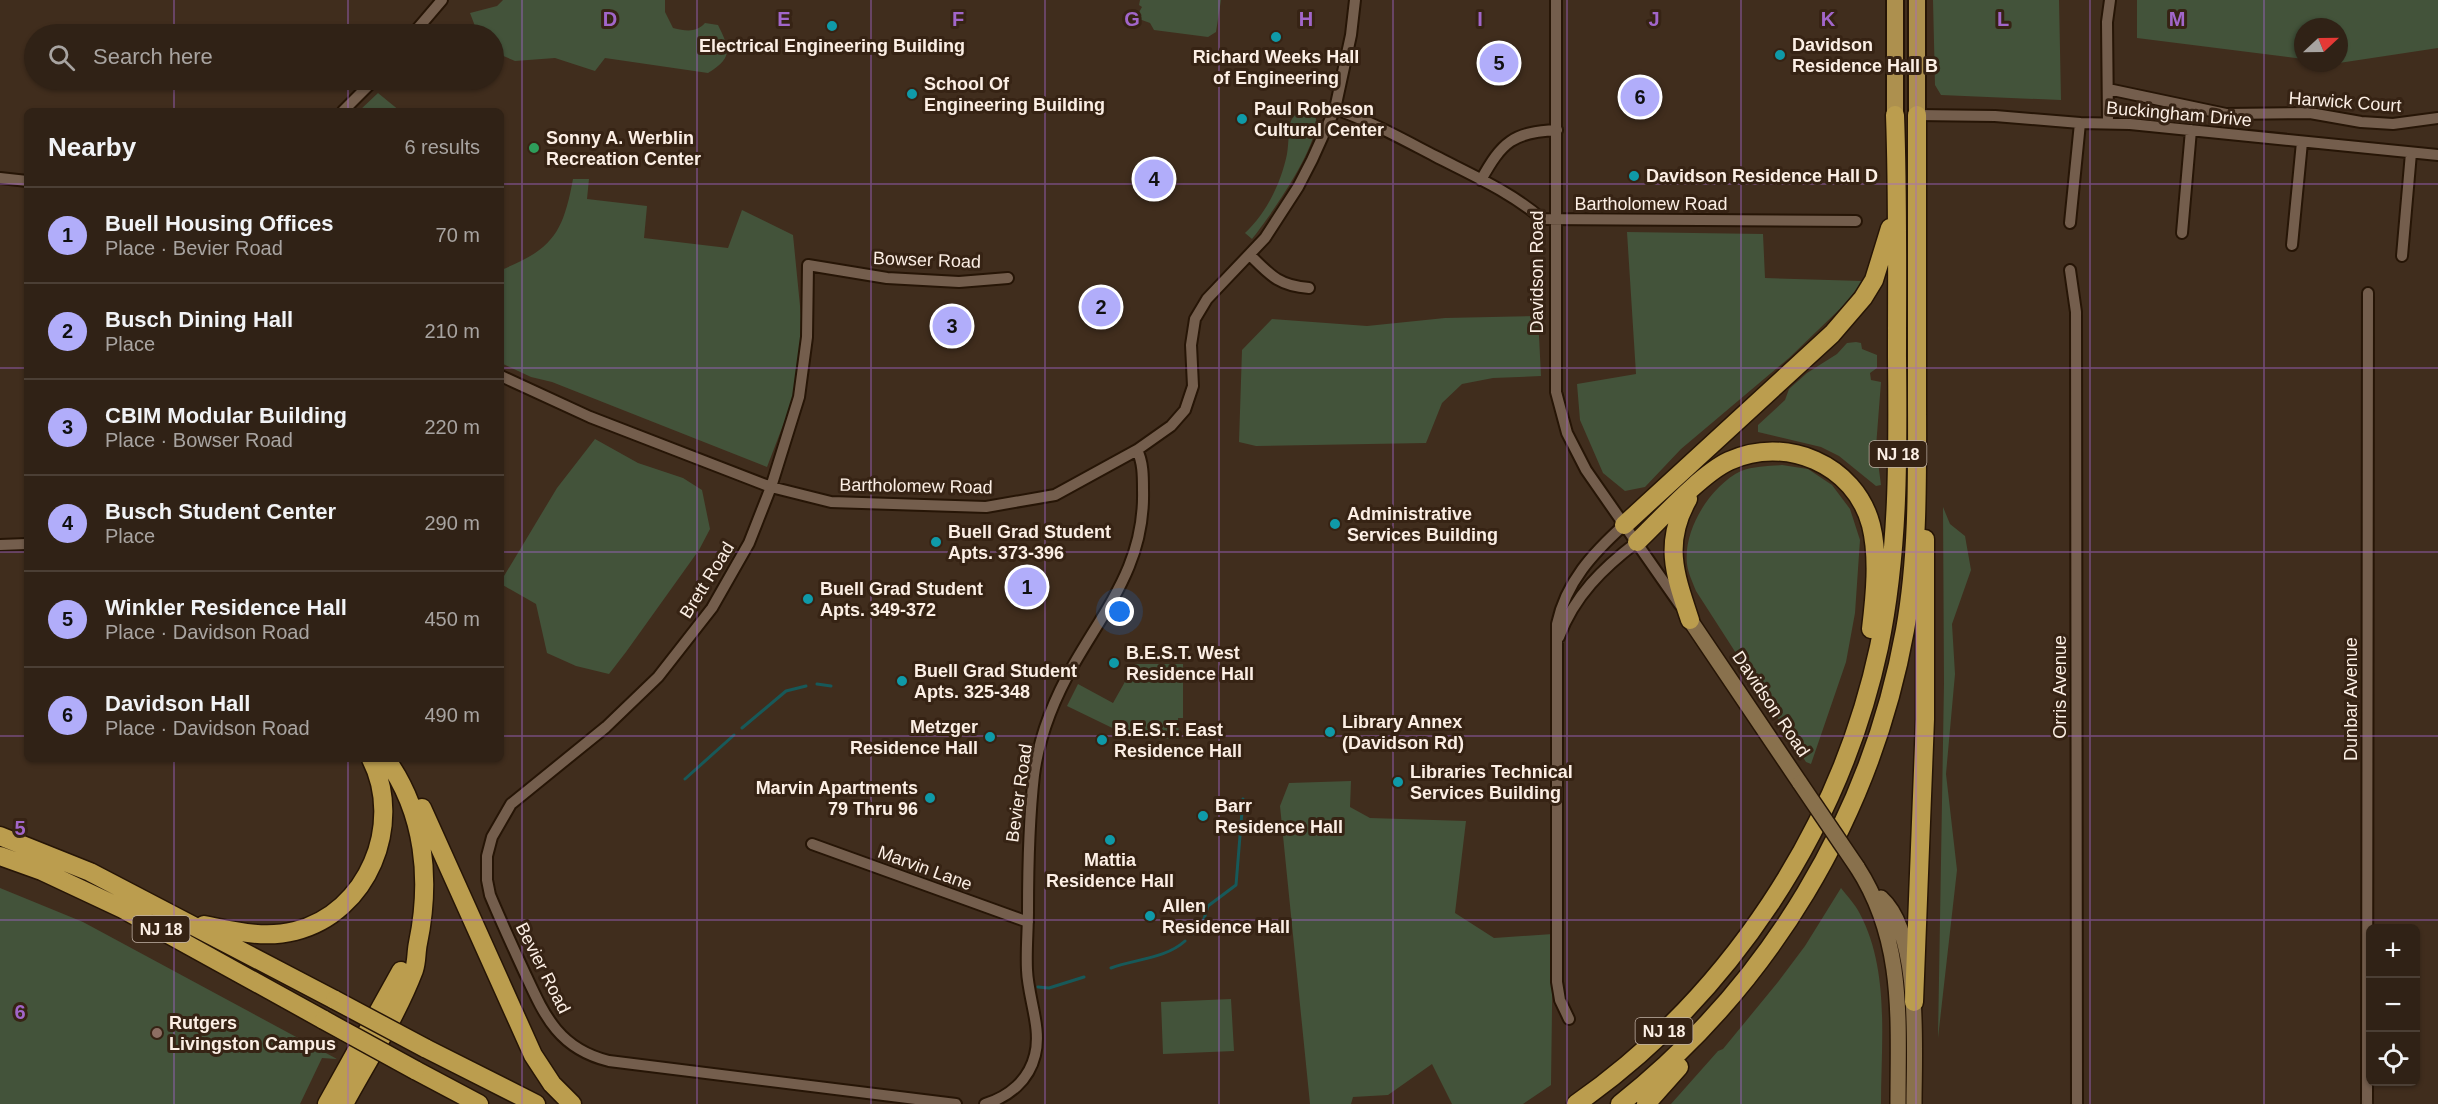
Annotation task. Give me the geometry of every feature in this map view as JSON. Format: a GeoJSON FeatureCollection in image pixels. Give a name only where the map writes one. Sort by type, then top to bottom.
{"type":"FeatureCollection","features":[{"type":"Feature","properties":{"kind":"highway","name":"NJ 18"},"geometry":{"type":"LineString","coordinates":[[1576,1104],[1627,1065],[1669,1026],[1714,979],[1755,927],[1785,882],[1809,839],[1840,774],[1866,697],[1879,647],[1889,590],[1898,466],[1895,0]]}},
{"type":"Feature","properties":{"kind":"highway","name":"NJ 18"},"geometry":{"type":"LineString","coordinates":[[1620,1104],[1693,1040],[1749,976],[1802,901],[1835,841],[1857,794],[1880,731],[1896,674],[1912,574],[1917,489],[1917,0]]}},
{"type":"Feature","properties":{"kind":"highway"},"geometry":{"type":"LineString","coordinates":[[1624,525],[1832,334],[1863,298],[1882,260],[1890,226],[1896,160]]}},
{"type":"Feature","properties":{"kind":"highway"},"geometry":{"type":"LineString","coordinates":[[1914,1002],[1926,645],[1925,449],[1917,342]]}},
{"type":"Feature","properties":{"kind":"highway"},"geometry":{"type":"LineString","coordinates":[[1637,542],[1710,473],[1745,454],[1770,451],[1794,453],[1815,460],[1837,472],[1862,502],[1872,528],[1875,576],[1869,647],[1851,743]]}},
{"type":"Feature","properties":{"kind":"highway"},"geometry":{"type":"LineString","coordinates":[[1690,620],[1673,567],[1672,545],[1682,509],[1694,488]]}},
{"type":"Feature","properties":{"kind":"highway"},"geometry":{"type":"LineString","coordinates":[[184,920],[240,932],[269,935],[297,931],[314,924],[341,906],[367,876],[381,840],[384,802],[382,787],[372,762]]}},
{"type":"Feature","properties":{"kind":"highway"},"geometry":{"type":"LineString","coordinates":[[344,1104],[397,1007],[414,968],[423,918],[425,876],[418,831],[406,794],[388,762]]}},
{"type":"Feature","properties":{"kind":"highway"},"geometry":{"type":"LineString","coordinates":[[406,794],[420,804],[533,1055],[552,1084],[572,1104]]}},
{"type":"Feature","properties":{"kind":"highway","name":"NJ 18"},"geometry":{"type":"LineString","coordinates":[[0,836],[90,872],[536,1104]]}},
{"type":"Feature","properties":{"kind":"highway","name":"NJ 18"},"geometry":{"type":"LineString","coordinates":[[5,859],[68,882],[123,909],[479,1104]]}},
{"type":"Feature","properties":{"kind":"highway"},"geometry":{"type":"LineString","coordinates":[[327,1104],[418,944]]}},
{"type":"Feature","properties":{"kind":"highway"},"geometry":{"type":"LineString","coordinates":[[1646,1104],[1688,1056],[1693,1040]]}},
{"type":"Feature","properties":{"kind":"highway"},"geometry":{"type":"LineString","coordinates":[[419,1072],[457,1104]]}},
{"type":"Feature","properties":{"kind":"main road","name":"Davidson Road"},"geometry":{"type":"LineString","coordinates":[[1690,620],[1871,889],[1890,943],[1898,985],[1898,1104]]}},
{"type":"Feature","properties":{"kind":"main road","name":"Davidson Road"},"geometry":{"type":"LineString","coordinates":[[1871,889],[1886,902],[1900,931],[1908,957],[1914,1002],[1914,1104]]}},
{"type":"Feature","properties":{"kind":"street"},"geometry":{"type":"LineString","coordinates":[[421,24],[442,0]]}},
{"type":"Feature","properties":{"kind":"street"},"geometry":{"type":"LineString","coordinates":[[1335,108],[1351,35],[1355,0]]}},
{"type":"Feature","properties":{"kind":"street","name":"Davidson Road"},"geometry":{"type":"LineString","coordinates":[[1556,0],[1556,392],[1567,433],[1586,470],[1690,620]]}},
{"type":"Feature","properties":{"kind":"street"},"geometry":{"type":"LineString","coordinates":[[2108,123],[2110,0]]}},
{"type":"Feature","properties":{"kind":"street","name":"Harwick Court"},"geometry":{"type":"LineString","coordinates":[[2108,89],[2226,114],[2310,113],[2361,122],[2393,124],[2438,118]]}},
{"type":"Feature","properties":{"kind":"street"},"geometry":{"type":"LineString","coordinates":[[346,108],[364,90]]}},
{"type":"Feature","properties":{"kind":"street","name":"Bartholomew Road"},"geometry":{"type":"LineString","coordinates":[[504,377],[590,417],[771,488],[831,502],[986,507],[1055,495],[1137,450],[1171,426],[1185,410],[1193,386],[1191,345],[1195,319],[1208,299],[1265,238],[1298,187],[1335,108],[1362,118],[1481,180],[1525,204],[1542,219],[1856,221]]}},
{"type":"Feature","properties":{"kind":"street","name":"Buckingham Drive"},"geometry":{"type":"LineString","coordinates":[[1917,115],[1995,116],[2108,123],[2438,155]]}},
{"type":"Feature","properties":{"kind":"street"},"geometry":{"type":"LineString","coordinates":[[2070,223],[2080,123]]}},
{"type":"Feature","properties":{"kind":"street"},"geometry":{"type":"LineString","coordinates":[[1481,180],[1509,142],[1525,133],[1557,130]]}},
{"type":"Feature","properties":{"kind":"street"},"geometry":{"type":"LineString","coordinates":[[2182,233],[2191,130]]}},
{"type":"Feature","properties":{"kind":"street"},"geometry":{"type":"LineString","coordinates":[[2292,245],[2302,142]]}},
{"type":"Feature","properties":{"kind":"street"},"geometry":{"type":"LineString","coordinates":[[2402,256],[2411,153]]}},
{"type":"Feature","properties":{"kind":"street"},"geometry":{"type":"LineString","coordinates":[[0,178],[24,181]]}},
{"type":"Feature","properties":{"kind":"street"},"geometry":{"type":"LineString","coordinates":[[1250,255],[1274,279],[1285,284],[1309,288]]}},
{"type":"Feature","properties":{"kind":"street","name":"Bowser Road"},"geometry":{"type":"LineString","coordinates":[[808,265],[887,278],[959,282],[1008,278]]}},
{"type":"Feature","properties":{"kind":"street","name":"Brett Road"},"geometry":{"type":"LineString","coordinates":[[492,837],[511,804],[634,702],[658,677],[712,608],[733,573],[771,488],[799,397],[807,338],[808,265]]}},
{"type":"Feature","properties":{"kind":"street","name":"Orris Avenue"},"geometry":{"type":"LineString","coordinates":[[2070,270],[2076,312],[2076,1104]]}},
{"type":"Feature","properties":{"kind":"street","name":"Dunbar Avenue"},"geometry":{"type":"LineString","coordinates":[[2367,1104],[2368,293]]}},
{"type":"Feature","properties":{"kind":"street","name":"Bevier Road"},"geometry":{"type":"LineString","coordinates":[[985,1104],[998,1100],[1015,1088],[1026,1075],[1035,1056],[1037,1038],[1027,972],[1028,851],[1037,758],[1046,726],[1066,680],[1115,599],[1133,560],[1140,534],[1144,504],[1142,462],[1137,450]]}},
{"type":"Feature","properties":{"kind":"street"},"geometry":{"type":"LineString","coordinates":[[1569,1019],[1560,1000],[1557,982],[1557,624],[1568,592],[1583,565],[1624,525]]}},
{"type":"Feature","properties":{"kind":"street"},"geometry":{"type":"LineString","coordinates":[[1558,640],[1569,612],[1591,583],[1637,542]]}},
{"type":"Feature","properties":{"kind":"street"},"geometry":{"type":"LineString","coordinates":[[0,545],[24,544]]}},
{"type":"Feature","properties":{"kind":"street","name":"Bevier Road"},"geometry":{"type":"LineString","coordinates":[[492,837],[487,856],[487,880],[496,910],[545,1015],[560,1034],[584,1052],[609,1060],[956,1104]]}},
{"type":"Feature","properties":{"kind":"street","name":"Marvin Lane"},"geometry":{"type":"LineString","coordinates":[[812,843],[1028,922]]}},
{"type":"Feature","properties":{"kind":"green space"},"geometry":{"type":"Polygon","coordinates":[[[503,0],[665,0],[665,12],[673,28],[690,30],[705,23],[718,25],[727,52],[722,63],[708,73],[605,58],[595,71],[555,58],[515,61],[504,56],[504,24],[474,24],[470,13],[497,6],[503,0]]]}},
{"type":"Feature","properties":{"kind":"green space"},"geometry":{"type":"Polygon","coordinates":[[[1140,0],[1221,0],[1216,32],[1208,37],[1154,30],[1150,23],[1139,19],[1138,14],[1142,7],[1139,5],[1140,0]]]}},
{"type":"Feature","properties":{"kind":"green space"},"geometry":{"type":"Polygon","coordinates":[[[1933,0],[2059,0],[2061,100],[1941,95],[1935,85],[1933,0]]]}},
{"type":"Feature","properties":{"kind":"green space"},"geometry":{"type":"Polygon","coordinates":[[[2137,0],[2438,0],[2438,48],[2348,62],[2348,18],[2294,18],[2294,58],[2137,38],[2137,0]]]}},
{"type":"Feature","properties":{"kind":"green space"},"geometry":{"type":"Polygon","coordinates":[[[378,93],[396,108],[362,108],[378,93]]]}},
{"type":"Feature","properties":{"kind":"green space"},"geometry":{"type":"Polygon","coordinates":[[[1306,111],[1315,115],[1316,126],[1312,142],[1293,179],[1252,239],[1245,233],[1260,216],[1277,186],[1287,154],[1291,121],[1297,114],[1306,111]]]}},
{"type":"Feature","properties":{"kind":"green space"},"geometry":{"type":"Polygon","coordinates":[[[573,179],[589,179],[587,199],[647,206],[644,238],[728,248],[742,210],[793,235],[803,336],[795,394],[767,467],[552,382],[531,377],[504,364],[504,269],[533,255],[553,237],[560,226],[573,179]]]}},
{"type":"Feature","properties":{"kind":"green space"},"geometry":{"type":"Polygon","coordinates":[[[1627,232],[1763,234],[1765,278],[1863,281],[1844,305],[1789,358],[1681,449],[1645,487],[1625,491],[1603,473],[1580,420],[1577,384],[1636,374],[1627,232]]]}},
{"type":"Feature","properties":{"kind":"green space"},"geometry":{"type":"Polygon","coordinates":[[[1538,316],[1541,376],[1493,378],[1462,384],[1442,403],[1426,443],[1256,446],[1239,442],[1242,350],[1272,319],[1367,326],[1445,318],[1538,316]]]}},
{"type":"Feature","properties":{"kind":"green space"},"geometry":{"type":"Polygon","coordinates":[[[1847,343],[1861,343],[1862,349],[1877,355],[1877,368],[1870,373],[1871,380],[1881,382],[1876,447],[1881,485],[1876,486],[1839,456],[1821,447],[1758,432],[1758,425],[1785,400],[1789,389],[1807,373],[1837,354],[1847,343]]]}},
{"type":"Feature","properties":{"kind":"green space"},"geometry":{"type":"Polygon","coordinates":[[[595,439],[638,463],[683,478],[702,490],[710,529],[699,550],[609,674],[576,666],[547,653],[536,604],[504,586],[504,576],[557,488],[595,439]]]}},
{"type":"Feature","properties":{"kind":"green space"},"geometry":{"type":"Polygon","coordinates":[[[1782,465],[1808,469],[1832,485],[1850,509],[1860,540],[1855,613],[1846,662],[1811,764],[1806,762],[1696,591],[1687,564],[1689,537],[1694,524],[1709,498],[1719,487],[1746,469],[1782,465]]]}},
{"type":"Feature","properties":{"kind":"green space"},"geometry":{"type":"Polygon","coordinates":[[[1943,507],[1950,524],[1965,536],[1971,570],[1952,624],[1955,674],[1946,774],[1957,870],[1938,1038],[1944,683],[1943,507]]]}},
{"type":"Feature","properties":{"kind":"green space"},"geometry":{"type":"Polygon","coordinates":[[[1135,664],[1183,664],[1183,718],[1178,718],[1179,739],[1133,738],[1067,706],[1078,684],[1113,703],[1135,664]]]}},
{"type":"Feature","properties":{"kind":"green space"},"geometry":{"type":"Polygon","coordinates":[[[1351,781],[1350,807],[1370,818],[1466,821],[1455,913],[1494,938],[1553,934],[1551,1085],[1523,1104],[1452,1104],[1432,1064],[1388,1095],[1353,1097],[1351,1104],[1310,1104],[1280,806],[1289,783],[1351,781]]]}},
{"type":"Feature","properties":{"kind":"green space","name":"Rutgers Livingston Campus"},"geometry":{"type":"Polygon","coordinates":[[[0,888],[83,922],[337,1059],[322,1058],[300,1104],[0,1104],[0,888]]]}},
{"type":"Feature","properties":{"kind":"green space"},"geometry":{"type":"Polygon","coordinates":[[[1841,888],[1860,914],[1870,936],[1876,959],[1882,1007],[1881,1104],[1671,1104],[1718,1051],[1723,1049],[1778,982],[1805,946],[1841,888]]]}},
{"type":"Feature","properties":{"kind":"green space"},"geometry":{"type":"Polygon","coordinates":[[[1231,999],[1234,1051],[1163,1054],[1161,1002],[1231,999]]]}},
{"type":"Feature","properties":{"kind":"waterway"},"geometry":{"type":"LineString","coordinates":[[817,684],[831,686]]}},
{"type":"Feature","properties":{"kind":"waterway"},"geometry":{"type":"LineString","coordinates":[[742,728],[786,691],[806,686]]}},
{"type":"Feature","properties":{"kind":"waterway"},"geometry":{"type":"LineString","coordinates":[[685,779],[734,735]]}},
{"type":"Feature","properties":{"kind":"waterway"},"geometry":{"type":"LineString","coordinates":[[1193,934],[1203,922],[1208,906],[1236,885],[1243,799]]}},
{"type":"Feature","properties":{"kind":"waterway"},"geometry":{"type":"LineString","coordinates":[[1111,968],[1168,952],[1185,941]]}},
{"type":"Feature","properties":{"kind":"waterway"},"geometry":{"type":"LineString","coordinates":[[1038,987],[1049,988],[1084,977]]}},
{"type":"Feature","properties":{"kind":"place","name":"Electrical Engineering Building"},"geometry":{"type":"Point","coordinates":[832,26]}},
{"type":"Feature","properties":{"kind":"place","name":"Richard Weeks Hall of Engineering"},"geometry":{"type":"Point","coordinates":[1276,37]}},
{"type":"Feature","properties":{"kind":"place","name":"Davidson Residence Hall B"},"geometry":{"type":"Point","coordinates":[1780,55]}},
{"type":"Feature","properties":{"kind":"place","name":"Winkler Residence Hall"},"geometry":{"type":"Point","coordinates":[1499,63]}},
{"type":"Feature","properties":{"kind":"place","name":"School Of Engineering Building"},"geometry":{"type":"Point","coordinates":[912,94]}},
{"type":"Feature","properties":{"kind":"place","name":"Davidson Hall"},"geometry":{"type":"Point","coordinates":[1640,97]}},
{"type":"Feature","properties":{"kind":"place","name":"Paul Robeson Cultural Center"},"geometry":{"type":"Point","coordinates":[1242,119]}},
{"type":"Feature","properties":{"kind":"place","name":"Sonny A. Werblin Recreation Center"},"geometry":{"type":"Point","coordinates":[534,148]}},
{"type":"Feature","properties":{"kind":"place","name":"Davidson Residence Hall D"},"geometry":{"type":"Point","coordinates":[1634,176]}},
{"type":"Feature","properties":{"kind":"place","name":"Busch Student Center"},"geometry":{"type":"Point","coordinates":[1154,179]}},
{"type":"Feature","properties":{"kind":"place","name":"Busch Dining Hall"},"geometry":{"type":"Point","coordinates":[1101,307]}},
{"type":"Feature","properties":{"kind":"place","name":"CBIM Modular Building"},"geometry":{"type":"Point","coordinates":[952,326]}},
{"type":"Feature","properties":{"kind":"place","name":"Administrative Services Building"},"geometry":{"type":"Point","coordinates":[1335,524]}},
{"type":"Feature","properties":{"kind":"place","name":"Buell Grad Student Apts. 373-396"},"geometry":{"type":"Point","coordinates":[936,542]}},
{"type":"Feature","properties":{"kind":"place","name":"Buell Housing Offices"},"geometry":{"type":"Point","coordinates":[1027,587]}},
{"type":"Feature","properties":{"kind":"place","name":"Buell Grad Student Apts. 349-372"},"geometry":{"type":"Point","coordinates":[808,599]}},
{"type":"Feature","properties":{"kind":"place","name":"B.E.S.T. West Residence Hall"},"geometry":{"type":"Point","coordinates":[1114,663]}},
{"type":"Feature","properties":{"kind":"place","name":"Buell Grad Student Apts. 325-348"},"geometry":{"type":"Point","coordinates":[902,681]}},
{"type":"Feature","properties":{"kind":"place","name":"Library Annex (Davidson Rd)"},"geometry":{"type":"Point","coordinates":[1330,732]}},
{"type":"Feature","properties":{"kind":"place","name":"Metzger Residence Hall"},"geometry":{"type":"Point","coordinates":[990,737]}},
{"type":"Feature","properties":{"kind":"place","name":"B.E.S.T. East Residence Hall"},"geometry":{"type":"Point","coordinates":[1102,740]}},
{"type":"Feature","properties":{"kind":"place","name":"Libraries Technical Services Building"},"geometry":{"type":"Point","coordinates":[1398,782]}},
{"type":"Feature","properties":{"kind":"place","name":"Marvin Apartments 79 Thru 96"},"geometry":{"type":"Point","coordinates":[930,798]}},
{"type":"Feature","properties":{"kind":"place","name":"Barr Residence Hall"},"geometry":{"type":"Point","coordinates":[1203,816]}},
{"type":"Feature","properties":{"kind":"place","name":"Mattia Residence Hall"},"geometry":{"type":"Point","coordinates":[1110,840]}},
{"type":"Feature","properties":{"kind":"place","name":"Allen Residence Hall"},"geometry":{"type":"Point","coordinates":[1150,916]}},
{"type":"Feature","properties":{"kind":"place","name":"Rutgers Livingston Campus"},"geometry":{"type":"Point","coordinates":[157,1033]}}]}
